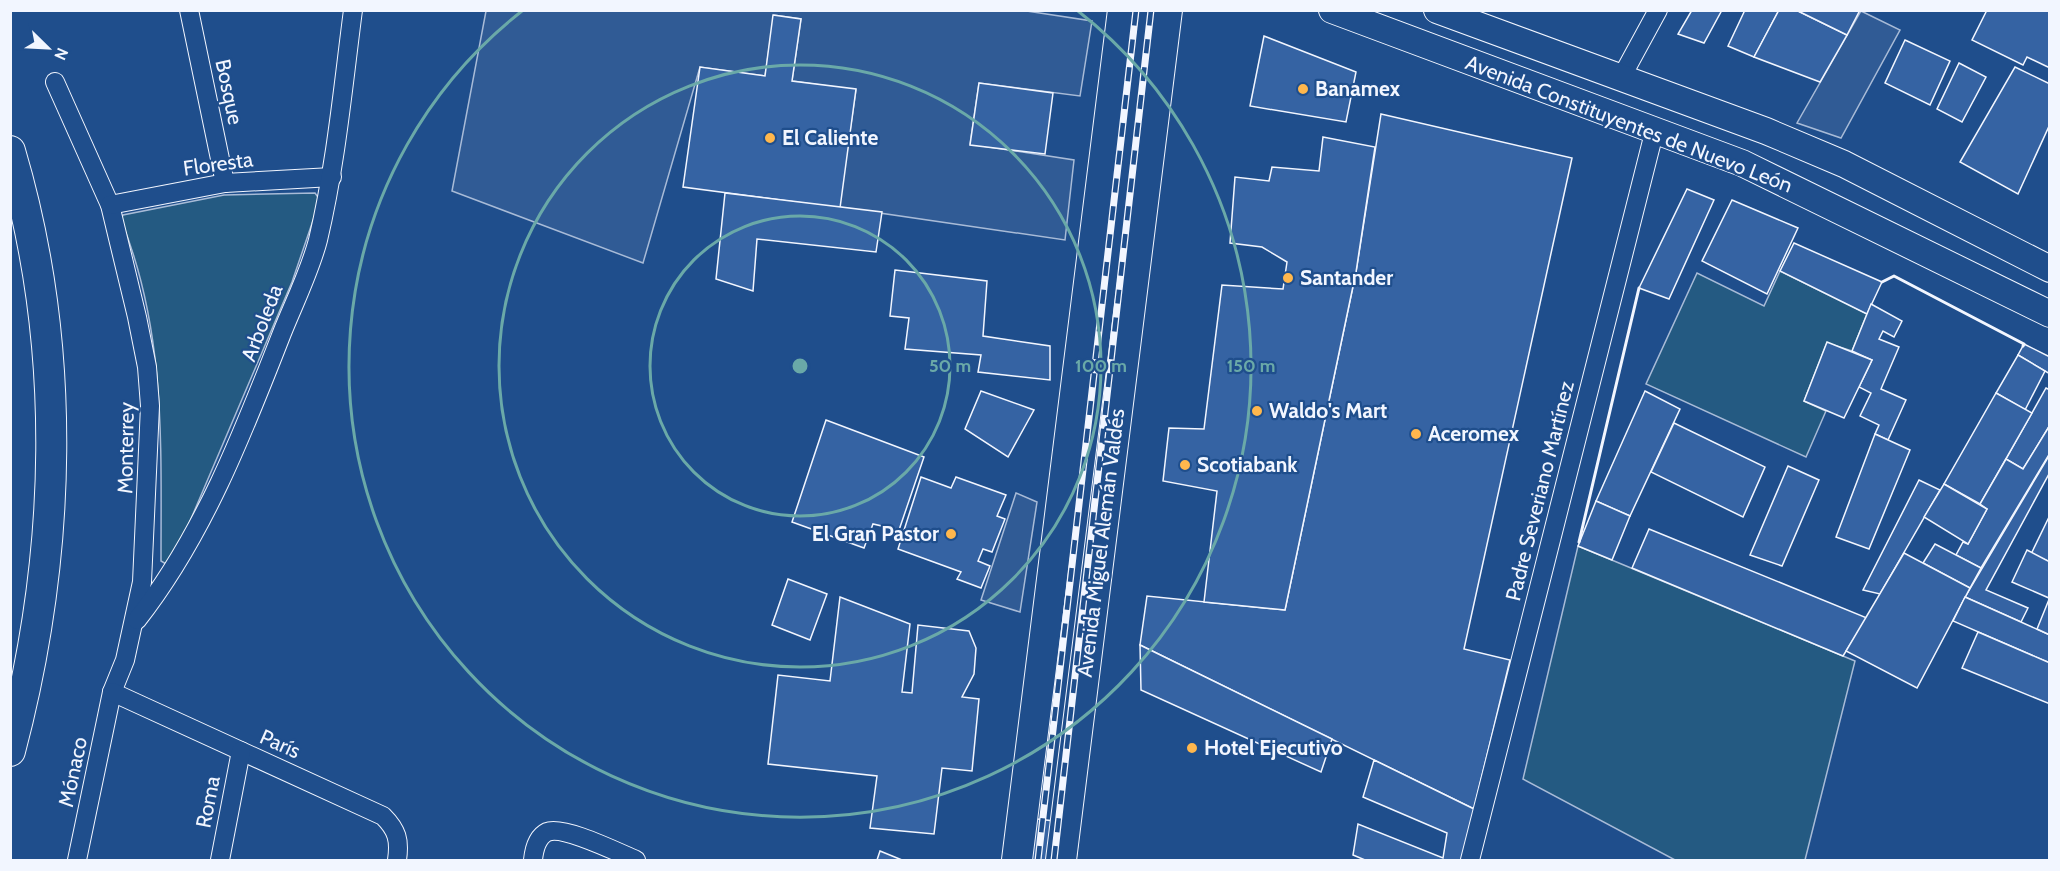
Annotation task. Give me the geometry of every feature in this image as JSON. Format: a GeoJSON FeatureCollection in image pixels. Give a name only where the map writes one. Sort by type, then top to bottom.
{"type":"FeatureCollection","features":[{"type":"Feature","properties":{"kind":"highway","name":"Avenida Miguel Alemán Valdés"},"geometry":{"type":"LineString","coordinates":[[1061,861],[1167,10]]}},
{"type":"Feature","properties":{"kind":"highway"},"geometry":{"type":"LineString","coordinates":[[1017,861],[1122,11]]}},
{"type":"Feature","properties":{"kind":"highway"},"geometry":{"type":"LineString","coordinates":[[10,151],[28,221],[45,325],[52,451],[44,589],[26,694],[10,751]]}},
{"type":"Feature","properties":{"kind":"main road","name":"Avenida Constituyentes de Nuevo León"},"geometry":{"type":"LineString","coordinates":[[1332,10],[1654,133],[1742,163],[2049,314]]}},
{"type":"Feature","properties":{"kind":"main road","name":"Avenida Constituyentes de Nuevo León"},"geometry":{"type":"LineString","coordinates":[[1437,10],[1766,131],[1844,164],[2049,269]]}},
{"type":"Feature","properties":{"kind":"street","name":"Bosque"},"geometry":{"type":"LineString","coordinates":[[189,10],[225,183]]}},
{"type":"Feature","properties":{"kind":"street","name":"Arboleda"},"geometry":{"type":"LineString","coordinates":[[134,623],[166,583],[199,525],[266,375],[317,243],[332,177],[353,10]]}},
{"type":"Feature","properties":{"kind":"street"},"geometry":{"type":"LineString","coordinates":[[1621,78],[1658,10]]}},
{"type":"Feature","properties":{"kind":"street","name":"Monterrey"},"geometry":{"type":"LineString","coordinates":[[55,82],[110,205],[139,327],[150,406],[143,570],[125,660],[112,692]]}},
{"type":"Feature","properties":{"kind":"street","name":"Padre Severiano Martínez"},"geometry":{"type":"LineString","coordinates":[[1470,861],[1654,133]]}},
{"type":"Feature","properties":{"kind":"street","name":"Floresta"},"geometry":{"type":"LineString","coordinates":[[110,205],[225,183],[332,177]]}},
{"type":"Feature","properties":{"kind":"street","name":"París"},"geometry":{"type":"LineString","coordinates":[[112,692],[383,816],[395,828],[399,843],[397,861]]}},
{"type":"Feature","properties":{"kind":"street","name":"Mónaco"},"geometry":{"type":"LineString","coordinates":[[77,861],[112,692]]}},
{"type":"Feature","properties":{"kind":"street","name":"Roma"},"geometry":{"type":"LineString","coordinates":[[220,861],[241,752]]}},
{"type":"Feature","properties":{"kind":"street"},"geometry":{"type":"LineString","coordinates":[[533,861],[540,838],[548,832],[563,831],[636,861]]}},
{"type":"Feature","properties":{"kind":"shaded area"},"geometry":{"type":"Polygon","coordinates":[[[1020,10],[1092,21],[1080,96],[979,83],[970,144],[1074,160],[1065,240],[839,207],[856,90],[792,81],[801,19],[774,15],[765,76],[700,67],[643,263],[452,191],[486,11],[1020,10]]]}},
{"type":"Feature","properties":{"kind":"shaded area"},"geometry":{"type":"Polygon","coordinates":[[[1861,11],[1900,30],[1841,138],[1797,123],[1861,11]]]}},
{"type":"Feature","properties":{"kind":"shaded area"},"geometry":{"type":"Polygon","coordinates":[[[315,193],[320,200],[292,282],[176,554],[166,564],[161,561],[160,431],[153,346],[136,262],[121,220],[123,215],[224,195],[315,193]]]}},
{"type":"Feature","properties":{"kind":"shaded area"},"geometry":{"type":"Polygon","coordinates":[[[1780,271],[1867,314],[1852,351],[1827,343],[1804,401],[1826,411],[1806,457],[1646,384],[1697,273],[1764,306],[1780,271]]]}},
{"type":"Feature","properties":{"kind":"shaded area"},"geometry":{"type":"Polygon","coordinates":[[[1016,493],[1037,502],[1020,612],[981,600],[1016,493]]]}},
{"type":"Feature","properties":{"kind":"shaded area"},"geometry":{"type":"Polygon","coordinates":[[[1578,546],[1855,661],[1805,860],[1675,860],[1523,779],[1578,546]]]}},
{"type":"Feature","properties":{"kind":"building"},"geometry":{"type":"Polygon","coordinates":[[[1692,10],[1722,10],[1704,43],[1678,34],[1692,10]]]}},
{"type":"Feature","properties":{"kind":"building"},"geometry":{"type":"Polygon","coordinates":[[[1745,10],[1779,10],[1754,57],[1728,46],[1745,10]]]}},
{"type":"Feature","properties":{"kind":"building"},"geometry":{"type":"Polygon","coordinates":[[[1779,10],[1796,10],[1847,35],[1820,82],[1754,57],[1779,10]]]}},
{"type":"Feature","properties":{"kind":"building"},"geometry":{"type":"Polygon","coordinates":[[[1796,10],[1860,10],[1847,35],[1796,10]]]}},
{"type":"Feature","properties":{"kind":"building"},"geometry":{"type":"Polygon","coordinates":[[[1987,10],[2050,10],[2050,68],[2027,57],[2023,65],[1972,40],[1987,10]]]}},
{"type":"Feature","properties":{"kind":"building","name":"El Caliente"},"geometry":{"type":"Polygon","coordinates":[[[773,15],[801,19],[792,81],[856,89],[840,208],[683,187],[700,67],[765,76],[773,15]]]}},
{"type":"Feature","properties":{"kind":"building","name":"Banamex"},"geometry":{"type":"Polygon","coordinates":[[[1264,36],[1356,72],[1346,122],[1250,106],[1264,36]]]}},
{"type":"Feature","properties":{"kind":"building"},"geometry":{"type":"Polygon","coordinates":[[[1905,40],[1950,61],[1930,105],[1885,83],[1905,40]]]}},
{"type":"Feature","properties":{"kind":"building"},"geometry":{"type":"Polygon","coordinates":[[[1959,63],[1986,77],[1962,122],[1937,109],[1959,63]]]}},
{"type":"Feature","properties":{"kind":"building"},"geometry":{"type":"Polygon","coordinates":[[[2015,67],[2050,84],[2050,124],[2018,194],[1960,162],[2015,67]]]}},
{"type":"Feature","properties":{"kind":"building"},"geometry":{"type":"Polygon","coordinates":[[[979,83],[1053,93],[1045,154],[970,145],[979,83]]]}},
{"type":"Feature","properties":{"kind":"building","name":"Aceromex"},"geometry":{"type":"Polygon","coordinates":[[[1381,114],[1572,158],[1464,649],[1510,660],[1474,809],[1140,645],[1147,596],[1285,610],[1356,272],[1381,114]]]}},
{"type":"Feature","properties":{"kind":"building"},"geometry":{"type":"Polygon","coordinates":[[[1323,137],[1375,147],[1356,272],[1285,610],[1204,602],[1217,491],[1163,481],[1169,428],[1204,429],[1222,285],[1283,289],[1287,262],[1262,247],[1230,243],[1235,177],[1269,181],[1272,167],[1319,171],[1323,137]]]}},
{"type":"Feature","properties":{"kind":"building"},"geometry":{"type":"Polygon","coordinates":[[[1687,189],[1714,200],[1669,299],[1639,288],[1687,189]]]}},
{"type":"Feature","properties":{"kind":"building"},"geometry":{"type":"Polygon","coordinates":[[[725,193],[882,212],[876,252],[757,239],[753,291],[716,279],[725,193]]]}},
{"type":"Feature","properties":{"kind":"building"},"geometry":{"type":"Polygon","coordinates":[[[1732,200],[1798,228],[1767,294],[1702,261],[1732,200]]]}},
{"type":"Feature","properties":{"kind":"building"},"geometry":{"type":"Polygon","coordinates":[[[1794,243],[1882,282],[1867,314],[1780,271],[1794,243]]]}},
{"type":"Feature","properties":{"kind":"building"},"geometry":{"type":"Polygon","coordinates":[[[895,270],[987,281],[983,336],[1050,346],[1050,380],[978,372],[981,355],[905,349],[909,318],[890,316],[895,270]]]}},
{"type":"Feature","properties":{"kind":"building"},"geometry":{"type":"Polygon","coordinates":[[[1871,304],[1902,321],[1894,337],[1883,331],[1879,339],[1899,347],[1881,389],[1906,400],[1888,440],[1875,434],[1879,425],[1860,416],[1871,393],[1859,387],[1872,360],[1852,351],[1871,304]]]}},
{"type":"Feature","properties":{"kind":"building"},"geometry":{"type":"Polygon","coordinates":[[[1827,342],[1872,360],[1844,418],[1804,401],[1827,342]]]}},
{"type":"Feature","properties":{"kind":"building"},"geometry":{"type":"Polygon","coordinates":[[[2024,344],[2050,357],[2050,374],[2018,355],[2024,344]]]}},
{"type":"Feature","properties":{"kind":"building"},"geometry":{"type":"Polygon","coordinates":[[[2018,355],[2045,371],[2025,410],[1996,393],[2018,355]]]}},
{"type":"Feature","properties":{"kind":"building"},"geometry":{"type":"Polygon","coordinates":[[[2046,388],[2050,390],[2050,425],[2023,469],[2006,459],[2046,388]]]}},
{"type":"Feature","properties":{"kind":"building"},"geometry":{"type":"Polygon","coordinates":[[[981,391],[1034,410],[1008,457],[965,429],[981,391]]]}},
{"type":"Feature","properties":{"kind":"building"},"geometry":{"type":"Polygon","coordinates":[[[1645,391],[1680,409],[1630,516],[1596,501],[1645,391]]]}},
{"type":"Feature","properties":{"kind":"building"},"geometry":{"type":"Polygon","coordinates":[[[1996,393],[2032,413],[1980,504],[1944,484],[1996,393]]]}},
{"type":"Feature","properties":{"kind":"building"},"geometry":{"type":"Polygon","coordinates":[[[826,420],[924,457],[899,530],[873,524],[864,548],[792,522],[826,420]]]}},
{"type":"Feature","properties":{"kind":"building"},"geometry":{"type":"Polygon","coordinates":[[[1674,423],[1765,467],[1743,517],[1651,472],[1674,423]]]}},
{"type":"Feature","properties":{"kind":"building"},"geometry":{"type":"Polygon","coordinates":[[[2050,425],[2050,453],[1981,568],[1956,555],[1963,542],[1968,544],[1987,509],[1980,504],[2006,459],[2023,469],[2050,425]]]}},
{"type":"Feature","properties":{"kind":"building"},"geometry":{"type":"Polygon","coordinates":[[[1875,434],[1910,450],[1869,549],[1836,537],[1875,434]]]}},
{"type":"Feature","properties":{"kind":"building"},"geometry":{"type":"Polygon","coordinates":[[[2050,454],[2050,472],[1986,590],[2028,608],[2021,622],[1965,597],[2050,454]]]}},
{"type":"Feature","properties":{"kind":"building"},"geometry":{"type":"Polygon","coordinates":[[[1788,466],[1819,480],[1782,566],[1750,555],[1788,466]]]}},
{"type":"Feature","properties":{"kind":"building","name":"El Gran Pastor"},"geometry":{"type":"Polygon","coordinates":[[[921,477],[951,488],[956,477],[1006,495],[997,516],[1005,519],[992,552],[983,549],[978,561],[990,566],[981,588],[957,579],[961,572],[898,549],[921,477]]]}},
{"type":"Feature","properties":{"kind":"building"},"geometry":{"type":"Polygon","coordinates":[[[1919,480],[1940,490],[1880,594],[1863,590],[1919,480]]]}},
{"type":"Feature","properties":{"kind":"building"},"geometry":{"type":"Polygon","coordinates":[[[1944,484],[1987,509],[1968,544],[1924,517],[1944,484]]]}},
{"type":"Feature","properties":{"kind":"building"},"geometry":{"type":"Polygon","coordinates":[[[1596,501],[1630,516],[1612,560],[1578,546],[1596,501]]]}},
{"type":"Feature","properties":{"kind":"building"},"geometry":{"type":"Polygon","coordinates":[[[2050,515],[2050,562],[2031,554],[2050,515]]]}},
{"type":"Feature","properties":{"kind":"building"},"geometry":{"type":"Polygon","coordinates":[[[1649,529],[1867,618],[1843,656],[1632,568],[1649,529]]]}},
{"type":"Feature","properties":{"kind":"building"},"geometry":{"type":"Polygon","coordinates":[[[1935,544],[1981,568],[1970,588],[1923,563],[1935,544]]]}},
{"type":"Feature","properties":{"kind":"building"},"geometry":{"type":"Polygon","coordinates":[[[2027,550],[2050,562],[2049,598],[2012,582],[2027,550]]]}},
{"type":"Feature","properties":{"kind":"building"},"geometry":{"type":"Polygon","coordinates":[[[1904,553],[1970,588],[1917,688],[1846,651],[1904,553]]]}},
{"type":"Feature","properties":{"kind":"building"},"geometry":{"type":"Polygon","coordinates":[[[788,579],[827,594],[810,640],[772,625],[788,579]]]}},
{"type":"Feature","properties":{"kind":"building"},"geometry":{"type":"Polygon","coordinates":[[[840,597],[910,624],[902,692],[912,693],[918,625],[969,631],[976,648],[974,674],[962,697],[979,699],[972,771],[942,768],[934,834],[870,828],[877,776],[768,764],[778,675],[830,681],[840,597]]]}},
{"type":"Feature","properties":{"kind":"building"},"geometry":{"type":"Polygon","coordinates":[[[1965,597],[2050,635],[2050,663],[1953,621],[1965,597]]]}},
{"type":"Feature","properties":{"kind":"building"},"geometry":{"type":"Polygon","coordinates":[[[2050,597],[2050,635],[2037,629],[2050,597]]]}},
{"type":"Feature","properties":{"kind":"building"},"geometry":{"type":"Polygon","coordinates":[[[1978,632],[2050,663],[2050,704],[1962,668],[1978,632]]]}},
{"type":"Feature","properties":{"kind":"building"},"geometry":{"type":"Polygon","coordinates":[[[1140,645],[1332,739],[1321,772],[1141,690],[1140,645]]]}},
{"type":"Feature","properties":{"kind":"building"},"geometry":{"type":"Polygon","coordinates":[[[1374,760],[1474,809],[1462,860],[1365,860],[1353,855],[1358,824],[1443,858],[1447,833],[1363,797],[1374,760]]]}},
{"type":"Feature","properties":{"kind":"building"},"geometry":{"type":"Polygon","coordinates":[[[1020,817],[1080,824],[1076,860],[1015,860],[1020,817]]]}},
{"type":"Feature","properties":{"kind":"building"},"geometry":{"type":"Polygon","coordinates":[[[880,851],[902,860],[877,860],[880,851]]]}},
{"type":"Feature","properties":{"kind":"railway"},"geometry":{"type":"LineString","coordinates":[[1038,860],[1136,10]]}},
{"type":"Feature","properties":{"kind":"railway"},"geometry":{"type":"LineString","coordinates":[[1054,860],[1151,10]]}},
{"type":"Feature","properties":{"kind":"wall"},"geometry":{"type":"LineString","coordinates":[[1882,282],[1894,276],[2024,344],[2023,346]]}},
{"type":"Feature","properties":{"kind":"wall"},"geometry":{"type":"LineString","coordinates":[[1579,542],[1639,288]]}},
{"type":"Feature","properties":{"kind":"place","name":"Banamex"},"geometry":{"type":"Point","coordinates":[1303,89]}},
{"type":"Feature","properties":{"kind":"place","name":"El Caliente"},"geometry":{"type":"Point","coordinates":[770,138]}},
{"type":"Feature","properties":{"kind":"place","name":"Santander"},"geometry":{"type":"Point","coordinates":[1288,278]}},
{"type":"Feature","properties":{"kind":"place","name":"Waldo's Mart"},"geometry":{"type":"Point","coordinates":[1257,411]}},
{"type":"Feature","properties":{"kind":"place","name":"Aceromex"},"geometry":{"type":"Point","coordinates":[1416,434]}},
{"type":"Feature","properties":{"kind":"place","name":"Scotiabank"},"geometry":{"type":"Point","coordinates":[1185,465]}},
{"type":"Feature","properties":{"kind":"place","name":"El Gran Pastor"},"geometry":{"type":"Point","coordinates":[951,534]}},
{"type":"Feature","properties":{"kind":"place","name":"Hotel Ejecutivo"},"geometry":{"type":"Point","coordinates":[1192,748]}}]}
